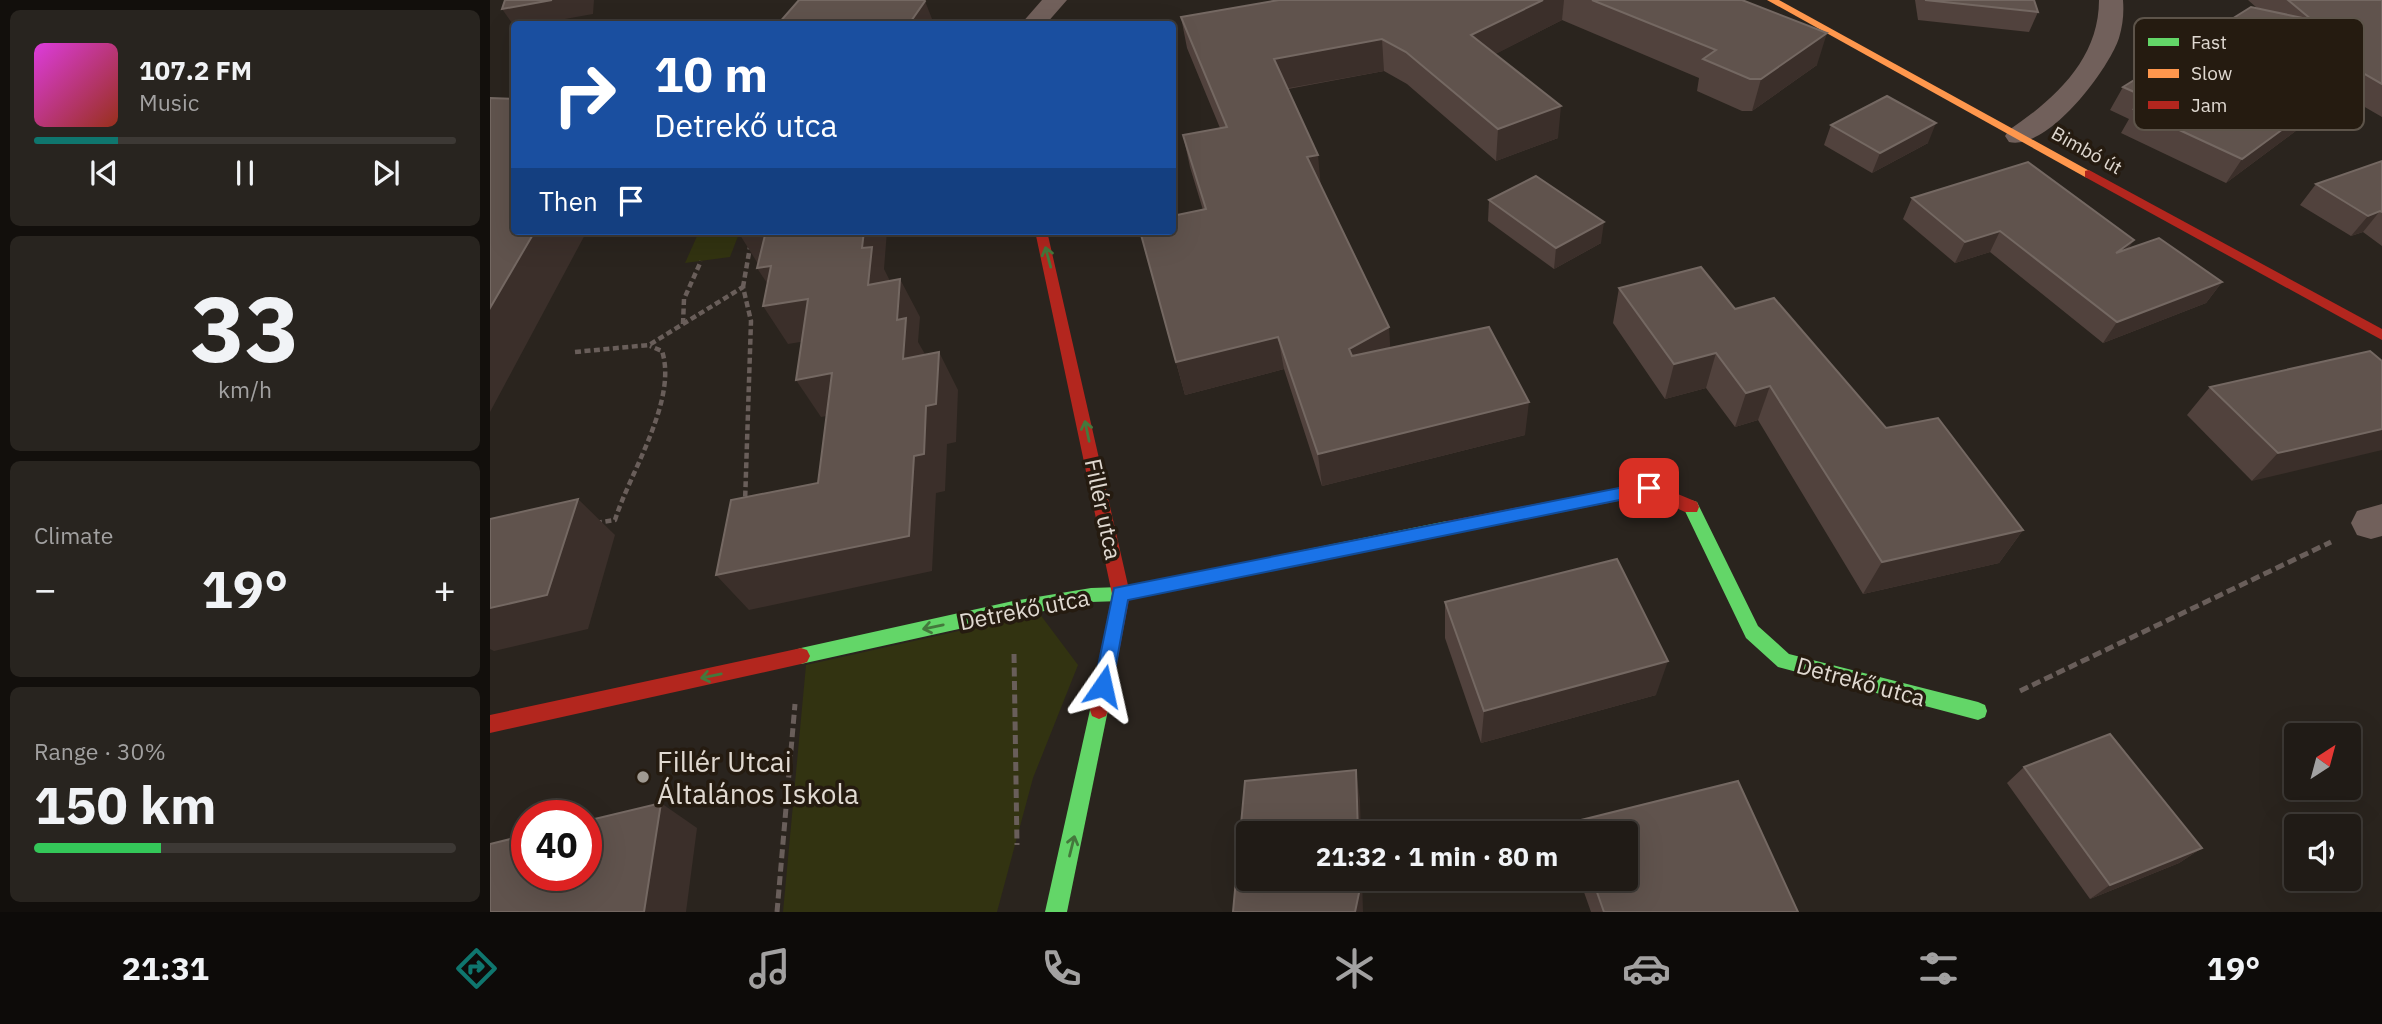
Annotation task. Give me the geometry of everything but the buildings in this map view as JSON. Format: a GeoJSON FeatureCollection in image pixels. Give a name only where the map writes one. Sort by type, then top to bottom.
{"type":"FeatureCollection","features":[{"type":"Feature","properties":{"kind":"street"},"geometry":{"type":"LineString","coordinates":[[1036,21],[1055,0]]}},
{"type":"Feature","properties":{"kind":"street","name":"Bimbó út"},"geometry":{"type":"LineString","coordinates":[[1772,0],[2382,335]]}},
{"type":"Feature","properties":{"kind":"street"},"geometry":{"type":"LineString","coordinates":[[2019,136],[2039,123],[2075,89],[2094,62],[2107,34],[2111,0]]}},
{"type":"Feature","properties":{"kind":"street","name":"Fillér utca"},"geometry":{"type":"LineString","coordinates":[[1042,235],[1121,594],[1077,822],[1056,912]]}},
{"type":"Feature","properties":{"kind":"street","name":"Detrekő utca"},"geometry":{"type":"LineString","coordinates":[[490,724],[1013,609],[1091,595],[1121,594],[1649,488],[1691,507],[1752,632],[1784,661],[1978,711]]}},
{"type":"Feature","properties":{"kind":"path"},"geometry":{"type":"LineString","coordinates":[[745,510],[751,321],[743,287],[751,242]]}},
{"type":"Feature","properties":{"kind":"path"},"geometry":{"type":"LineString","coordinates":[[684,324],[680,308],[687,285],[701,261]]}},
{"type":"Feature","properties":{"kind":"path"},"geometry":{"type":"LineString","coordinates":[[575,352],[649,345],[743,287]]}},
{"type":"Feature","properties":{"kind":"path"},"geometry":{"type":"LineString","coordinates":[[590,524],[615,520],[622,493],[644,450],[668,370],[662,351],[649,345]]}},
{"type":"Feature","properties":{"kind":"path"},"geometry":{"type":"LineString","coordinates":[[1978,711],[2376,521]]}},
{"type":"Feature","properties":{"kind":"path"},"geometry":{"type":"LineString","coordinates":[[1014,647],[1017,856]]}},
{"type":"Feature","properties":{"kind":"path"},"geometry":{"type":"LineString","coordinates":[[777,912],[796,696]]}},
{"type":"Feature","properties":{"kind":"shaded area"},"geometry":{"type":"Polygon","coordinates":[[[698,235],[738,235],[730,257],[685,263],[698,235]]]}},
{"type":"Feature","properties":{"kind":"shaded area"},"geometry":{"type":"Polygon","coordinates":[[[1039,613],[1078,665],[1033,778],[997,912],[783,912],[806,665],[1039,613]]]}},
{"type":"Feature","properties":{"kind":"traffic: fast"},"geometry":{"type":"LineString","coordinates":[[1691,507],[1752,632],[1784,661],[1978,711]]}},
{"type":"Feature","properties":{"kind":"traffic: fast"},"geometry":{"type":"LineString","coordinates":[[801,656],[1013,609],[1091,595],[1121,594],[1447,528]]}},
{"type":"Feature","properties":{"kind":"traffic: fast"},"geometry":{"type":"LineString","coordinates":[[1056,912],[1099,710]]}},
{"type":"Feature","properties":{"kind":"traffic: slow"},"geometry":{"type":"LineString","coordinates":[[1772,0],[2089,174]]}},
{"type":"Feature","properties":{"kind":"traffic: jam"},"geometry":{"type":"LineString","coordinates":[[2089,174],[2382,335]]}},
{"type":"Feature","properties":{"kind":"traffic: jam"},"geometry":{"type":"LineString","coordinates":[[1042,235],[1121,594],[1099,710]]}},
{"type":"Feature","properties":{"kind":"traffic: jam"},"geometry":{"type":"LineString","coordinates":[[1447,528],[1649,488],[1691,507]]}},
{"type":"Feature","properties":{"kind":"traffic: jam"},"geometry":{"type":"LineString","coordinates":[[490,724],[801,656]]}},
{"type":"Feature","properties":{"kind":"place","name":"Fillér Utcai Általános Iskola"},"geometry":{"type":"Point","coordinates":[643,777]}},
{"type":"Feature","properties":{"kind":"route"},"geometry":{"type":"LineString","coordinates":[[1103,686],[1121,594],[1649,488]]}}]}
